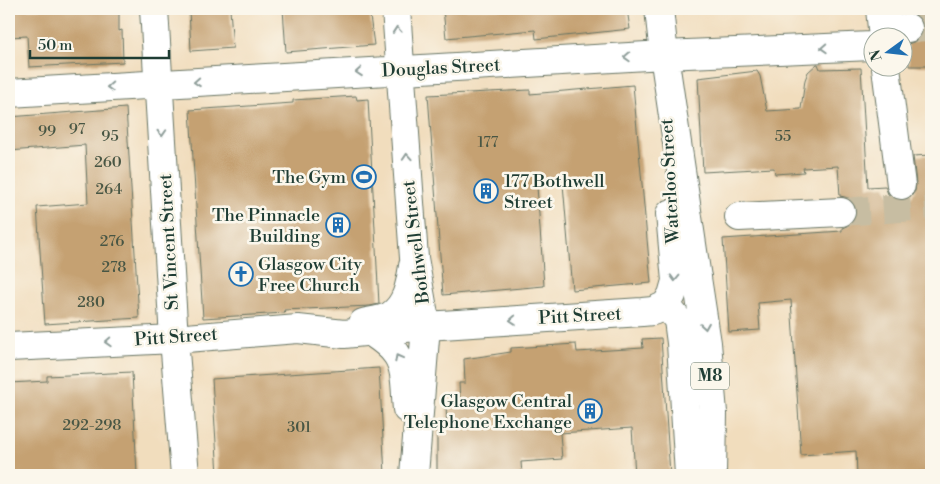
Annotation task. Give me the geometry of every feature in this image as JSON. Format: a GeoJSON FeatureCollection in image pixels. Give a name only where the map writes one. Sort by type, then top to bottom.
{"type":"FeatureCollection","features":[{"type":"Feature","properties":{"kind":"main road","name":"St Vincent Street"},"geometry":{"type":"LineString","coordinates":[[154,9],[174,339],[185,475]]}},
{"type":"Feature","properties":{"kind":"main road","name":"Bothwell Street"},"geometry":{"type":"LineString","coordinates":[[396,9],[414,258],[426,326],[413,475]]}},
{"type":"Feature","properties":{"kind":"main road","name":"Waterloo Street"},"geometry":{"type":"LineString","coordinates":[[659,9],[664,55],[707,343],[712,405],[712,475]]}},
{"type":"Feature","properties":{"kind":"main road","name":"Douglas Street"},"geometry":{"type":"LineString","coordinates":[[9,93],[664,55],[862,37]]}},
{"type":"Feature","properties":{"kind":"main road","name":"Waterloo Street"},"geometry":{"type":"LineString","coordinates":[[664,55],[667,170],[676,281],[672,295],[666,305]]}},
{"type":"Feature","properties":{"kind":"main road"},"geometry":{"type":"LineString","coordinates":[[887,78],[901,185]]}},
{"type":"Feature","properties":{"kind":"main road"},"geometry":{"type":"LineString","coordinates":[[740,217],[841,212]]}},
{"type":"Feature","properties":{"kind":"main road"},"geometry":{"type":"LineString","coordinates":[[344,334],[357,324],[389,317],[401,305],[410,284],[414,258]]}},
{"type":"Feature","properties":{"kind":"main road","name":"Pitt Street"},"geometry":{"type":"LineString","coordinates":[[9,347],[174,339],[298,329],[344,334],[426,326],[654,311],[666,305]]}},
{"type":"Feature","properties":{"kind":"main road"},"geometry":{"type":"LineString","coordinates":[[666,305],[678,320],[681,342],[689,475]]}},
{"type":"Feature","properties":{"kind":"main road","name":"Bothwell Street"},"geometry":{"type":"LineString","coordinates":[[371,332],[396,353],[401,362],[413,475]]}},
{"type":"Feature","properties":{"kind":"building"},"geometry":{"type":"Polygon","coordinates":[[[9,9],[119,9],[119,31],[122,30],[123,62],[29,67],[27,36],[9,37],[9,9]]]}},
{"type":"Feature","properties":{"kind":"building"},"geometry":{"type":"Polygon","coordinates":[[[189,9],[230,9],[233,48],[191,51],[189,9]]]}},
{"type":"Feature","properties":{"kind":"building"},"geometry":{"type":"Polygon","coordinates":[[[283,9],[369,9],[374,45],[286,52],[283,9]]]}},
{"type":"Feature","properties":{"kind":"building"},"geometry":{"type":"Polygon","coordinates":[[[443,9],[627,9],[630,29],[536,39],[535,30],[446,38],[443,9]]]}},
{"type":"Feature","properties":{"kind":"building"},"geometry":{"type":"Polygon","coordinates":[[[907,9],[931,9],[931,66],[912,66],[912,42],[922,36],[924,27],[921,19],[915,14],[907,12],[907,9]]]}},
{"type":"Feature","properties":{"kind":"building"},"geometry":{"type":"Polygon","coordinates":[[[817,64],[820,69],[861,68],[868,187],[885,186],[888,194],[895,199],[910,198],[915,191],[916,184],[913,156],[931,155],[931,475],[857,475],[856,451],[801,455],[791,300],[758,303],[760,330],[729,332],[723,239],[842,231],[842,228],[855,220],[857,211],[849,198],[840,196],[838,166],[803,168],[804,172],[775,174],[774,168],[703,172],[698,78],[757,71],[760,76],[767,111],[801,109],[805,80],[808,72],[817,64]]]}},
{"type":"Feature","properties":{"kind":"building"},"geometry":{"type":"Polygon","coordinates":[[[633,85],[651,283],[572,290],[563,184],[537,186],[544,286],[443,295],[428,95],[530,90],[530,94],[633,85]]]}},
{"type":"Feature","properties":{"kind":"building"},"geometry":{"type":"Polygon","coordinates":[[[356,96],[357,100],[368,99],[379,304],[284,310],[285,313],[203,318],[190,110],[293,103],[293,100],[356,96]]]}},
{"type":"Feature","properties":{"kind":"building"},"geometry":{"type":"Polygon","coordinates":[[[126,108],[139,318],[45,324],[37,207],[88,203],[85,145],[9,151],[9,117],[126,108]]]}},
{"type":"Feature","properties":{"kind":"building","name":"Glasgow Central Telephone Exchange"},"geometry":{"type":"Polygon","coordinates":[[[661,338],[670,475],[635,475],[632,428],[560,433],[562,459],[521,462],[522,475],[437,475],[437,427],[447,427],[446,404],[460,403],[459,383],[465,383],[464,359],[511,352],[511,348],[576,344],[577,352],[643,348],[642,339],[661,338]]]}},
{"type":"Feature","properties":{"kind":"building"},"geometry":{"type":"Polygon","coordinates":[[[379,368],[385,475],[218,475],[212,379],[379,368]]]}},
{"type":"Feature","properties":{"kind":"building"},"geometry":{"type":"Polygon","coordinates":[[[132,372],[137,475],[9,475],[9,383],[47,381],[47,376],[132,372]]]}},
{"type":"Feature","properties":{"kind":"tunnel"},"geometry":{"type":"LineString","coordinates":[[908,28],[931,27]]}},
{"type":"Feature","properties":{"kind":"tunnel"},"geometry":{"type":"LineString","coordinates":[[841,212],[931,206]]}},
{"type":"Feature","properties":{"kind":"place","name":"The Gym"},"geometry":{"type":"Point","coordinates":[364,177]}},
{"type":"Feature","properties":{"kind":"place","name":"177 Bothwell Street"},"geometry":{"type":"Point","coordinates":[486,191]}},
{"type":"Feature","properties":{"kind":"place","name":"The Pinnacle Building"},"geometry":{"type":"Point","coordinates":[338,225]}},
{"type":"Feature","properties":{"kind":"place","name":"Glasgow City Free Church"},"geometry":{"type":"Point","coordinates":[241,274]}},
{"type":"Feature","properties":{"kind":"place","name":"Glasgow Central Telephone Exchange"},"geometry":{"type":"Point","coordinates":[590,411]}}]}
